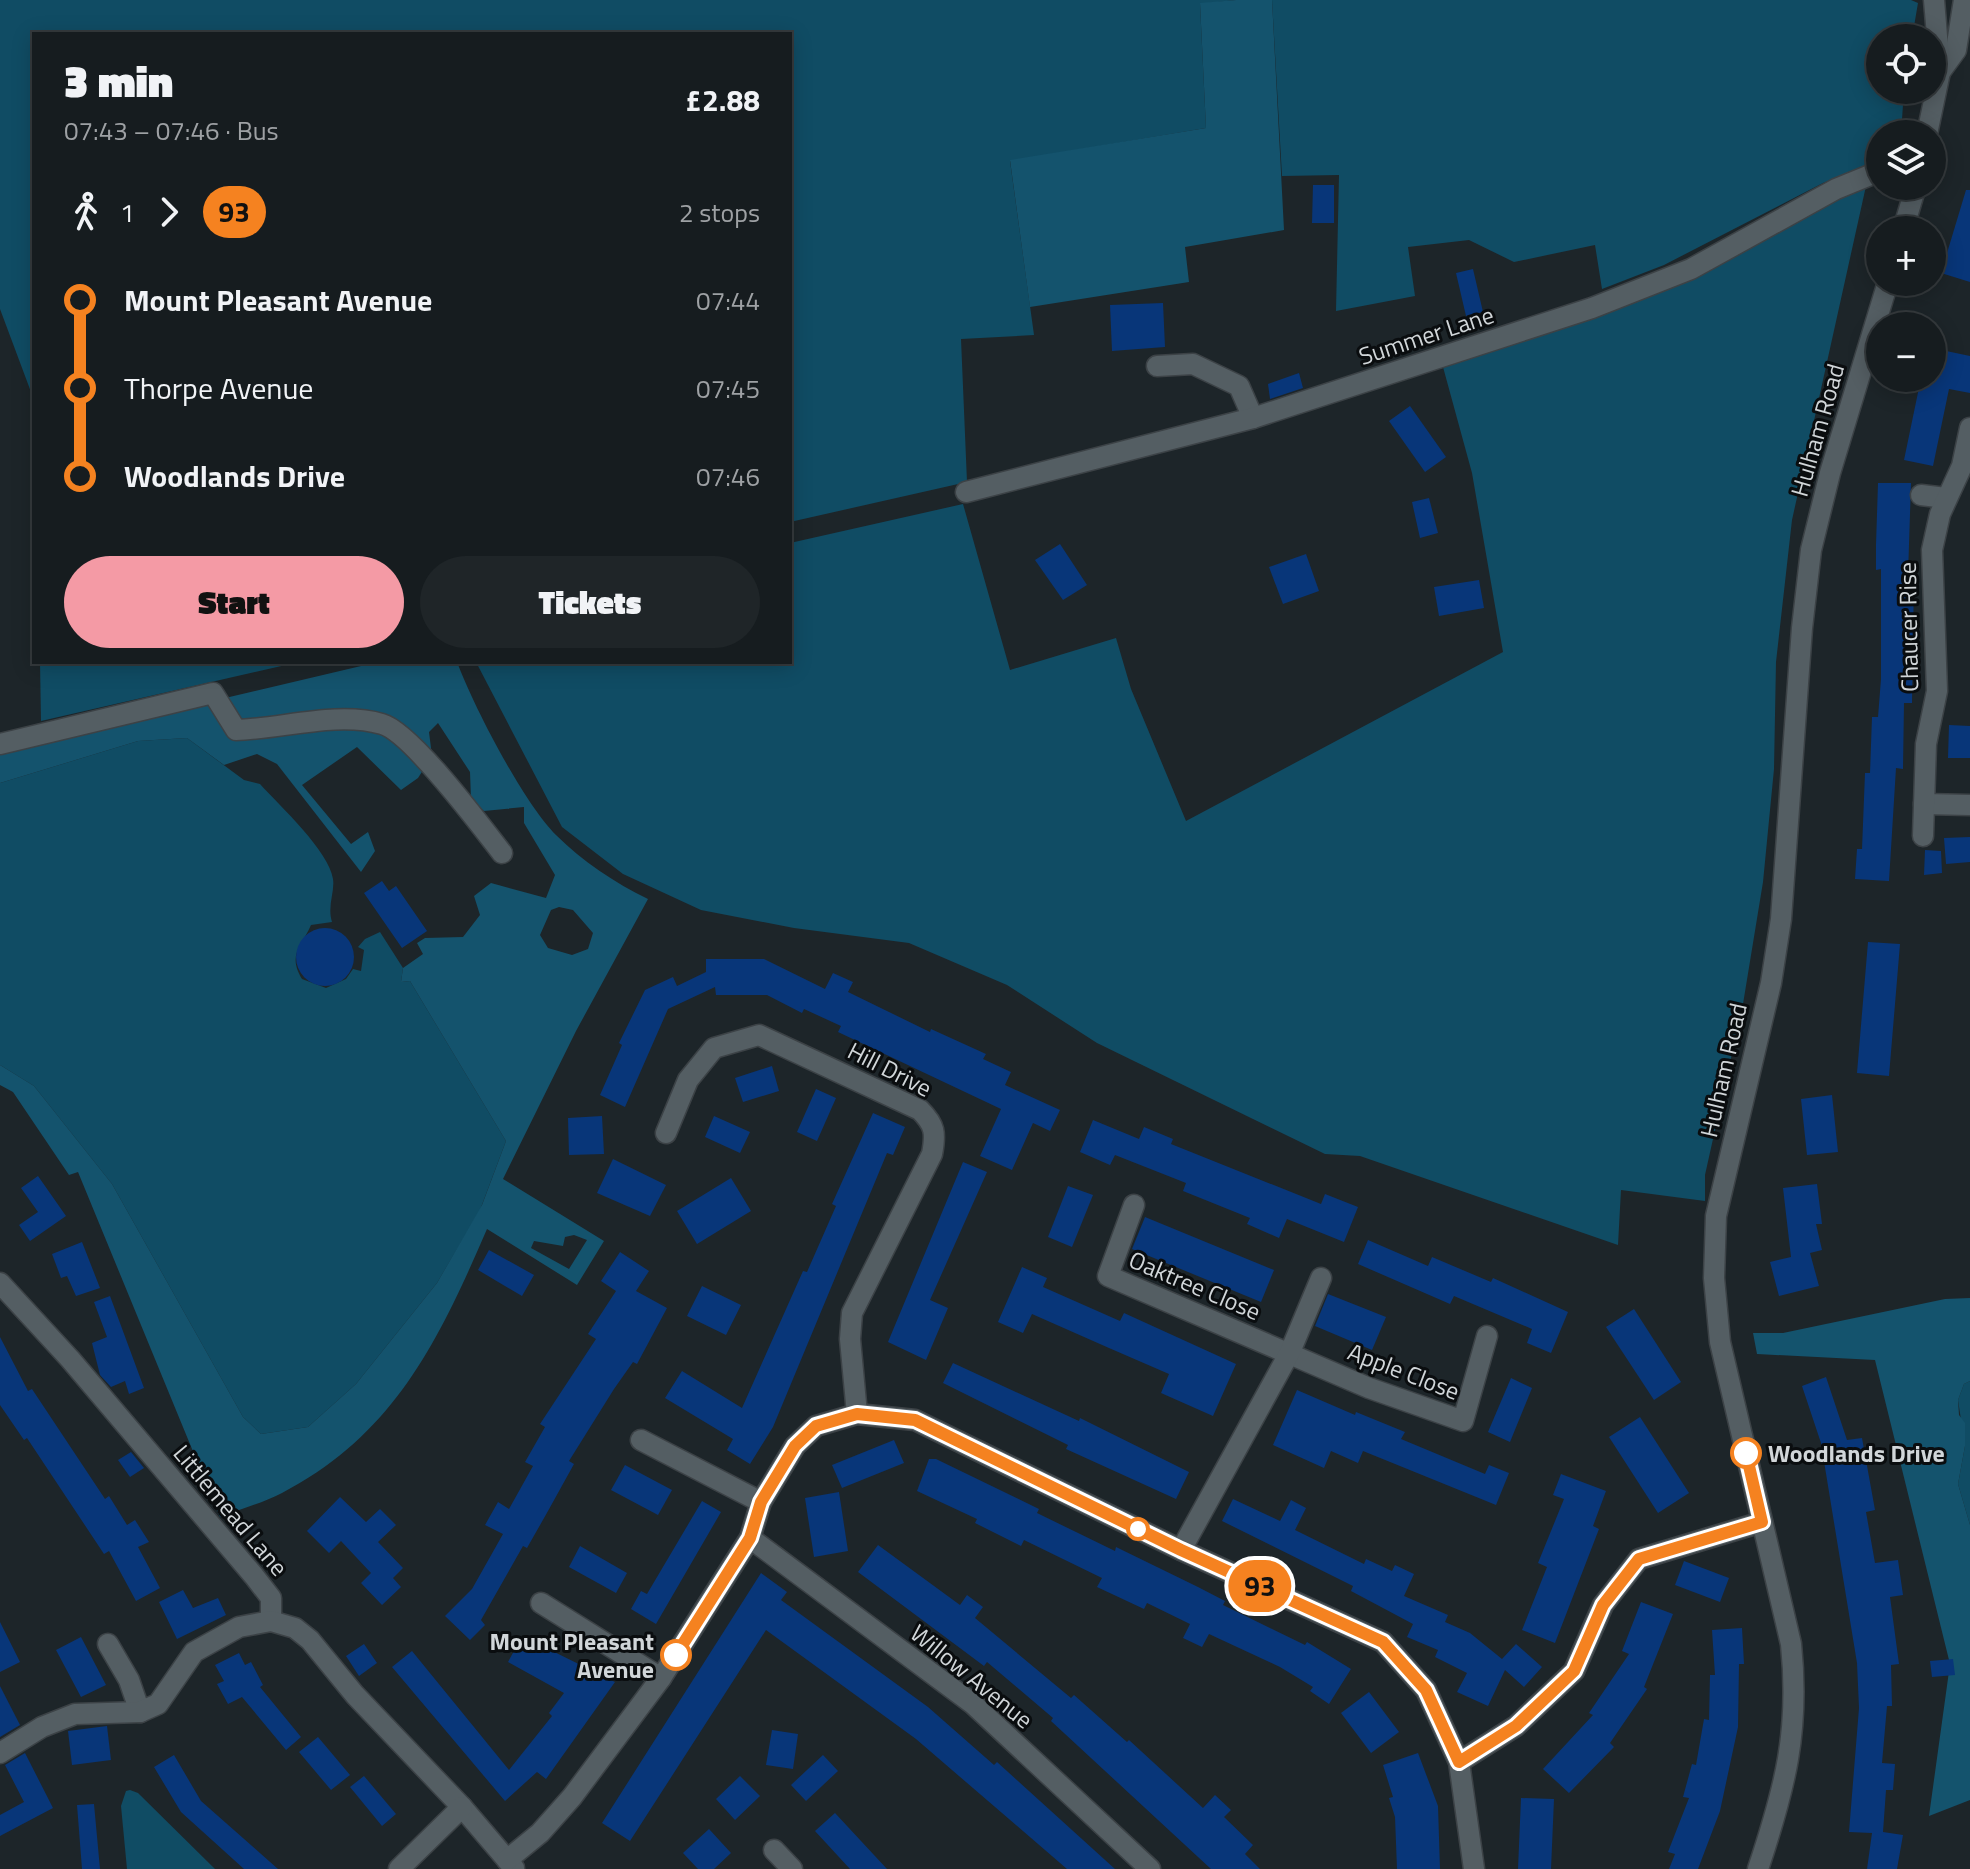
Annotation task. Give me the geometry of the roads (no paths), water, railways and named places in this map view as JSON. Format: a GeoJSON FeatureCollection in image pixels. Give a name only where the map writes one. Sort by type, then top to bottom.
{"type":"FeatureCollection","features":[{"type":"Feature","properties":{"kind":"street"},"geometry":{"type":"LineString","coordinates":[[1934,0],[1936,24]]}},
{"type":"Feature","properties":{"kind":"street"},"geometry":{"type":"LineString","coordinates":[[1946,64],[1956,50],[1964,0]]}},
{"type":"Feature","properties":{"kind":"street","name":"Summer Lane"},"geometry":{"type":"LineString","coordinates":[[966,492],[1253,418],[1479,346],[1691,269],[1836,189],[1866,177]]}},
{"type":"Feature","properties":{"kind":"street","name":"Hulham Road"},"geometry":{"type":"LineString","coordinates":[[1758,1869],[1785,1789],[1793,1735],[1791,1644],[1720,1342],[1714,1278],[1716,1216],[1771,983],[1781,919],[1811,550],[1830,473],[1884,296]]}},
{"type":"Feature","properties":{"kind":"street"},"geometry":{"type":"LineString","coordinates":[[1157,366],[1193,364],[1239,386],[1253,418]]}},
{"type":"Feature","properties":{"kind":"street","name":"Chaucer Rise"},"geometry":{"type":"LineString","coordinates":[[1923,836],[1926,744],[1937,691],[1932,550],[1946,498],[1957,480],[1970,428]]}},
{"type":"Feature","properties":{"kind":"street"},"geometry":{"type":"LineString","coordinates":[[1921,495],[1946,498]]}},
{"type":"Feature","properties":{"kind":"street"},"geometry":{"type":"LineString","coordinates":[[0,744],[213,693],[236,730],[329,721],[384,724],[434,772],[502,853]]}},
{"type":"Feature","properties":{"kind":"street"},"geometry":{"type":"LineString","coordinates":[[1924,804],[1970,805]]}},
{"type":"Feature","properties":{"kind":"street","name":"Hill Drive"},"geometry":{"type":"LineString","coordinates":[[666,1133],[688,1080],[714,1048],[759,1035],[920,1110],[931,1121],[936,1133],[932,1154],[852,1313],[850,1339],[857,1414]]}},
{"type":"Feature","properties":{"kind":"street","name":"Oaktree Close"},"geometry":{"type":"LineString","coordinates":[[1134,1205],[1108,1276],[1290,1352]]}},
{"type":"Feature","properties":{"kind":"street"},"geometry":{"type":"LineString","coordinates":[[1181,1550],[1290,1352],[1321,1278]]}},
{"type":"Feature","properties":{"kind":"street","name":"Littlemead Lane"},"geometry":{"type":"LineString","coordinates":[[0,1283],[70,1359],[254,1576],[271,1598],[271,1621]]}},
{"type":"Feature","properties":{"kind":"street","name":"Apple Close"},"geometry":{"type":"LineString","coordinates":[[1290,1352],[1369,1388],[1463,1421],[1487,1336]]}},
{"type":"Feature","properties":{"kind":"street"},"geometry":{"type":"LineString","coordinates":[[0,1753],[42,1727],[75,1714],[140,1712],[158,1704],[194,1652],[239,1627],[271,1621],[295,1628],[310,1640],[355,1695],[462,1807],[511,1864],[572,1797],[661,1678],[750,1538],[761,1502],[795,1446],[816,1426],[857,1414],[915,1420],[1181,1550],[1383,1642],[1426,1690],[1459,1762],[1474,1869]]}},
{"type":"Feature","properties":{"kind":"street"},"geometry":{"type":"LineString","coordinates":[[641,1440],[761,1502]]}},
{"type":"Feature","properties":{"kind":"street"},"geometry":{"type":"LineString","coordinates":[[1459,1762],[1516,1726],[1574,1671],[1603,1605],[1639,1559],[1762,1522]]}},
{"type":"Feature","properties":{"kind":"street","name":"Willow Avenue"},"geometry":{"type":"LineString","coordinates":[[750,1538],[973,1704],[1150,1869]]}},
{"type":"Feature","properties":{"kind":"street"},"geometry":{"type":"LineString","coordinates":[[541,1603],[661,1678]]}},
{"type":"Feature","properties":{"kind":"street"},"geometry":{"type":"LineString","coordinates":[[108,1644],[129,1680],[140,1712]]}},
{"type":"Feature","properties":{"kind":"street"},"geometry":{"type":"LineString","coordinates":[[399,1869],[462,1807]]}},
{"type":"Feature","properties":{"kind":"street"},"geometry":{"type":"LineString","coordinates":[[774,1850],[792,1869]]}},
{"type":"Feature","properties":{"kind":"place","name":"Woodlands Drive"},"geometry":{"type":"Point","coordinates":[1746,1453]}},
{"type":"Feature","properties":{"kind":"place","name":"Mount Pleasant Avenue"},"geometry":{"type":"Point","coordinates":[676,1655]}}]}
